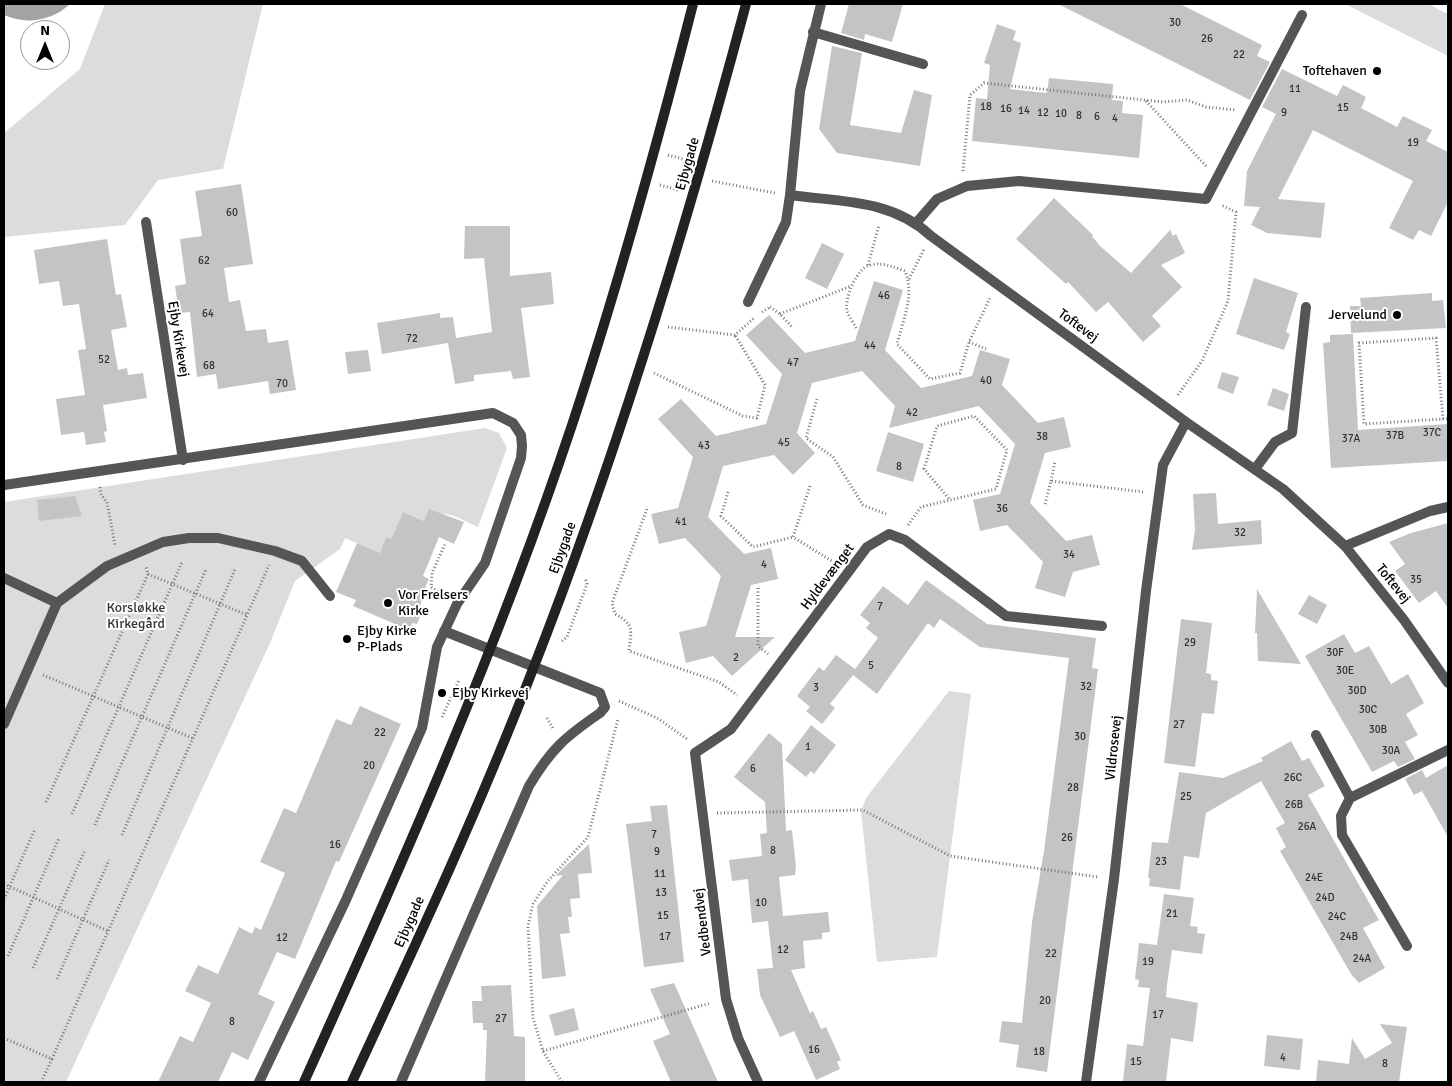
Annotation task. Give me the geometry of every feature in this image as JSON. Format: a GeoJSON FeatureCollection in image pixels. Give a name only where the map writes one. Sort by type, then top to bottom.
{"type":"FeatureCollection","features":[{"type":"Feature","properties":{"kind":"main road"},"geometry":{"type":"LineString","coordinates":[[304,1082],[399,873],[489,649],[572,426],[647,182],[693,4]]}},
{"type":"Feature","properties":{"kind":"main road","name":"Ejbygade"},"geometry":{"type":"LineString","coordinates":[[352,1082],[456,853],[534,667],[653,326],[699,178],[746,4]]}},
{"type":"Feature","properties":{"kind":"street"},"geometry":{"type":"LineString","coordinates":[[749,300],[786,222],[800,91],[821,4]]}},
{"type":"Feature","properties":{"kind":"street"},"geometry":{"type":"LineString","coordinates":[[916,222],[937,199],[961,188],[1019,181],[1206,199],[1302,15]]}},
{"type":"Feature","properties":{"kind":"street"},"geometry":{"type":"LineString","coordinates":[[813,32],[923,64]]}},
{"type":"Feature","properties":{"kind":"street","name":"Toftevej"},"geometry":{"type":"LineString","coordinates":[[790,196],[883,208],[916,222],[931,236],[999,286],[1186,422],[1283,489],[1344,546],[1404,620],[1448,683]]}},
{"type":"Feature","properties":{"kind":"street","name":"Ejby Kirkevej"},"geometry":{"type":"LineString","coordinates":[[146,222],[182,460]]}},
{"type":"Feature","properties":{"kind":"street"},"geometry":{"type":"LineString","coordinates":[[1255,469],[1275,442],[1292,433],[1306,308]]}},
{"type":"Feature","properties":{"kind":"street"},"geometry":{"type":"LineString","coordinates":[[4,485],[493,413],[513,423],[520,435],[522,446],[520,458],[486,563],[457,604],[444,630],[433,661],[422,728],[345,902],[259,1082]]}},
{"type":"Feature","properties":{"kind":"street","name":"Vildrosevej"},"geometry":{"type":"LineString","coordinates":[[1086,1082],[1114,880],[1146,591],[1163,465],[1186,422]]}},
{"type":"Feature","properties":{"kind":"street"},"geometry":{"type":"LineString","coordinates":[[1344,546],[1430,511],[1448,507]]}},
{"type":"Feature","properties":{"kind":"street","name":"Hyldevænget"},"geometry":{"type":"LineString","coordinates":[[695,753],[731,729],[867,546],[889,534],[899,538]]}},
{"type":"Feature","properties":{"kind":"street"},"geometry":{"type":"LineString","coordinates":[[4,724],[57,603],[107,566],[163,542],[189,538],[218,538],[275,552],[302,561],[330,596]]}},
{"type":"Feature","properties":{"kind":"street"},"geometry":{"type":"LineString","coordinates":[[899,538],[905,540],[1006,616],[1102,626]]}},
{"type":"Feature","properties":{"kind":"street"},"geometry":{"type":"LineString","coordinates":[[4,578],[57,603]]}},
{"type":"Feature","properties":{"kind":"street"},"geometry":{"type":"LineString","coordinates":[[401,1082],[529,786],[547,757],[560,742],[600,713],[605,707],[600,693],[444,630]]}},
{"type":"Feature","properties":{"kind":"street"},"geometry":{"type":"LineString","coordinates":[[1316,735],[1350,798]]}},
{"type":"Feature","properties":{"kind":"street"},"geometry":{"type":"LineString","coordinates":[[1406,946],[1342,835],[1341,816],[1350,798],[1448,750]]}},
{"type":"Feature","properties":{"kind":"street","name":"Vedbendvej"},"geometry":{"type":"LineString","coordinates":[[695,753],[726,999],[738,1038],[758,1082]]}},
{"type":"Feature","properties":{"kind":"path"},"geometry":{"type":"LineString","coordinates":[[961,188],[970,95],[984,84],[1145,100],[1187,100],[1206,107],[1251,112]]}},
{"type":"Feature","properties":{"kind":"path"},"geometry":{"type":"LineString","coordinates":[[1145,100],[1217,178]]}},
{"type":"Feature","properties":{"kind":"path"},"geometry":{"type":"LineString","coordinates":[[655,152],[689,161],[699,178]]}},
{"type":"Feature","properties":{"kind":"path"},"geometry":{"type":"LineString","coordinates":[[647,182],[680,191],[699,178],[790,196]]}},
{"type":"Feature","properties":{"kind":"path"},"geometry":{"type":"LineString","coordinates":[[1169,408],[1202,361],[1228,301],[1236,212],[1206,199]]}},
{"type":"Feature","properties":{"kind":"path"},"geometry":{"type":"LineString","coordinates":[[868,265],[883,208]]}},
{"type":"Feature","properties":{"kind":"path"},"geometry":{"type":"LineString","coordinates":[[909,280],[931,236]]}},
{"type":"Feature","properties":{"kind":"path"},"geometry":{"type":"LineString","coordinates":[[856,328],[847,309],[857,273],[868,265],[881,264],[905,271],[909,280],[910,292],[897,344],[930,379],[960,373],[969,342],[986,303],[999,286]]}},
{"type":"Feature","properties":{"kind":"path"},"geometry":{"type":"LineString","coordinates":[[780,314],[852,286]]}},
{"type":"Feature","properties":{"kind":"path"},"geometry":{"type":"LineString","coordinates":[[749,300],[770,307],[780,314],[793,328]]}},
{"type":"Feature","properties":{"kind":"path"},"geometry":{"type":"LineString","coordinates":[[735,335],[770,307]]}},
{"type":"Feature","properties":{"kind":"path"},"geometry":{"type":"LineString","coordinates":[[640,366],[742,416],[756,418],[765,385],[739,338],[735,335],[653,326]]}},
{"type":"Feature","properties":{"kind":"path"},"geometry":{"type":"LineString","coordinates":[[1443,419],[1436,338],[1359,343],[1364,424],[1448,419]]}},
{"type":"Feature","properties":{"kind":"path"},"geometry":{"type":"LineString","coordinates":[[969,342],[986,349]]}},
{"type":"Feature","properties":{"kind":"path"},"geometry":{"type":"LineString","coordinates":[[817,399],[806,438],[832,457],[863,505],[886,514]]}},
{"type":"Feature","properties":{"kind":"path"},"geometry":{"type":"LineString","coordinates":[[899,538],[921,507],[996,489],[1007,450],[974,416],[936,426],[924,469],[950,500]]}},
{"type":"Feature","properties":{"kind":"path"},"geometry":{"type":"LineString","coordinates":[[1046,504],[1055,461]]}},
{"type":"Feature","properties":{"kind":"path"},"geometry":{"type":"LineString","coordinates":[[98,472],[101,495],[107,502],[117,562]]}},
{"type":"Feature","properties":{"kind":"path"},"geometry":{"type":"LineString","coordinates":[[1051,481],[1159,494]]}},
{"type":"Feature","properties":{"kind":"path"},"geometry":{"type":"LineString","coordinates":[[793,537],[810,486]]}},
{"type":"Feature","properties":{"kind":"path"},"geometry":{"type":"LineString","coordinates":[[728,492],[721,516],[753,547],[793,537],[848,572]]}},
{"type":"Feature","properties":{"kind":"path"},"geometry":{"type":"LineString","coordinates":[[647,509],[612,603],[615,614],[628,622],[631,628],[629,651],[719,682],[750,704]]}},
{"type":"Feature","properties":{"kind":"path"},"geometry":{"type":"LineString","coordinates":[[445,544],[432,573],[431,587],[457,604]]}},
{"type":"Feature","properties":{"kind":"path"},"geometry":{"type":"LineString","coordinates":[[46,802],[148,574],[140,552]]}},
{"type":"Feature","properties":{"kind":"path"},"geometry":{"type":"LineString","coordinates":[[41,1082],[275,552]]}},
{"type":"Feature","properties":{"kind":"path"},"geometry":{"type":"LineString","coordinates":[[72,814],[182,562]]}},
{"type":"Feature","properties":{"kind":"path"},"geometry":{"type":"LineString","coordinates":[[95,825],[206,569]]}},
{"type":"Feature","properties":{"kind":"path"},"geometry":{"type":"LineString","coordinates":[[122,835],[235,569]]}},
{"type":"Feature","properties":{"kind":"path"},"geometry":{"type":"LineString","coordinates":[[148,574],[247,615]]}},
{"type":"Feature","properties":{"kind":"path"},"geometry":{"type":"LineString","coordinates":[[758,588],[758,646],[780,664]]}},
{"type":"Feature","properties":{"kind":"path"},"geometry":{"type":"LineString","coordinates":[[28,669],[192,738]]}},
{"type":"Feature","properties":{"kind":"path"},"geometry":{"type":"LineString","coordinates":[[600,693],[674,728],[687,739],[695,753]]}},
{"type":"Feature","properties":{"kind":"path"},"geometry":{"type":"LineString","coordinates":[[562,1082],[543,1051],[533,1018],[528,926],[533,904],[547,882],[588,837],[614,728],[624,703]]}},
{"type":"Feature","properties":{"kind":"path"},"geometry":{"type":"LineString","coordinates":[[704,813],[863,810],[950,856],[1114,880]]}},
{"type":"Feature","properties":{"kind":"path"},"geometry":{"type":"LineString","coordinates":[[4,899],[35,829]]}},
{"type":"Feature","properties":{"kind":"path"},"geometry":{"type":"LineString","coordinates":[[8,956],[59,838]]}},
{"type":"Feature","properties":{"kind":"path"},"geometry":{"type":"LineString","coordinates":[[33,968],[85,850]]}},
{"type":"Feature","properties":{"kind":"path"},"geometry":{"type":"LineString","coordinates":[[57,979],[109,860]]}},
{"type":"Feature","properties":{"kind":"path"},"geometry":{"type":"LineString","coordinates":[[4,884],[108,930]]}},
{"type":"Feature","properties":{"kind":"path"},"geometry":{"type":"LineString","coordinates":[[543,1051],[726,999]]}},
{"type":"Feature","properties":{"kind":"path"},"geometry":{"type":"LineString","coordinates":[[4,1038],[52,1059]]}},
{"type":"Feature","properties":{"kind":"green space"},"geometry":{"type":"Polygon","coordinates":[[[105,4],[263,4],[223,169],[158,180],[125,225],[4,237],[4,133],[80,69],[105,4]]]}},
{"type":"Feature","properties":{"kind":"green space"},"geometry":{"type":"Polygon","coordinates":[[[1345,4],[1428,4],[1448,14],[1448,56],[1345,4]]]}},
{"type":"Feature","properties":{"kind":"green space","name":"Korsløkke Kirkegård"},"geometry":{"type":"Polygon","coordinates":[[[485,428],[499,433],[507,448],[478,527],[451,515],[438,514],[424,521],[403,512],[391,539],[386,537],[380,553],[345,538],[340,549],[295,581],[270,643],[66,1082],[4,1082],[4,502],[485,428]]]}},
{"type":"Feature","properties":{"kind":"green space"},"geometry":{"type":"Polygon","coordinates":[[[949,691],[971,694],[937,957],[877,962],[861,811],[866,798],[949,691]]]}},
{"type":"Feature","properties":{"kind":"shaded area"},"geometry":{"type":"Polygon","coordinates":[[[4,4],[70,4],[47,18],[38,20],[21,20],[4,15],[4,4]]]}},
{"type":"Feature","properties":{"kind":"building"},"geometry":{"type":"Polygon","coordinates":[[[849,4],[903,4],[892,42],[865,34],[864,40],[841,33],[849,4]]]}},
{"type":"Feature","properties":{"kind":"building"},"geometry":{"type":"Polygon","coordinates":[[[1058,4],[1180,4],[1262,45],[1257,56],[1270,62],[1250,100],[1058,4]]]}},
{"type":"Feature","properties":{"kind":"building"},"geometry":{"type":"Polygon","coordinates":[[[997,24],[1016,31],[1013,40],[1021,43],[1010,89],[1047,93],[1049,78],[1113,84],[1112,100],[1123,101],[1122,113],[1143,115],[1139,158],[972,141],[976,98],[987,99],[990,65],[984,63],[997,24]]]}},
{"type":"Feature","properties":{"kind":"building"},"geometry":{"type":"Polygon","coordinates":[[[832,46],[862,53],[850,125],[901,133],[914,90],[932,95],[920,166],[837,153],[819,129],[832,46]]]}},
{"type":"Feature","properties":{"kind":"building"},"geometry":{"type":"Polygon","coordinates":[[[1282,69],[1337,96],[1343,85],[1366,97],[1361,108],[1397,127],[1403,116],[1432,130],[1426,141],[1448,152],[1448,202],[1431,236],[1419,230],[1413,240],[1389,228],[1413,181],[1313,130],[1278,199],[1325,203],[1321,238],[1267,233],[1251,225],[1260,207],[1244,206],[1247,171],[1276,114],[1262,107],[1282,69]]]}},
{"type":"Feature","properties":{"kind":"building"},"geometry":{"type":"Polygon","coordinates":[[[241,184],[253,264],[224,268],[229,302],[240,300],[246,331],[266,329],[268,343],[288,340],[296,390],[270,394],[268,381],[218,389],[216,374],[197,377],[190,312],[179,313],[175,286],[186,284],[180,239],[202,236],[195,191],[241,184]]]}},
{"type":"Feature","properties":{"kind":"building"},"geometry":{"type":"Polygon","coordinates":[[[1054,198],[1093,235],[1100,246],[1131,273],[1170,230],[1173,236],[1176,234],[1185,253],[1161,265],[1182,287],[1152,316],[1161,326],[1143,342],[1108,302],[1096,312],[1068,282],[1066,284],[1016,239],[1054,198]]]}},
{"type":"Feature","properties":{"kind":"building"},"geometry":{"type":"Polygon","coordinates":[[[465,226],[510,226],[510,276],[551,272],[554,304],[521,308],[530,377],[513,379],[511,371],[474,375],[474,381],[455,384],[448,343],[382,354],[377,323],[440,313],[440,318],[453,317],[456,338],[492,332],[484,258],[464,259],[465,226]]]}},
{"type":"Feature","properties":{"kind":"building"},"geometry":{"type":"Polygon","coordinates":[[[107,239],[116,295],[121,294],[127,327],[111,330],[118,370],[127,368],[128,375],[143,373],[147,398],[103,405],[107,431],[104,432],[106,442],[86,445],[84,432],[61,435],[56,399],[85,395],[78,350],[86,349],[79,304],[63,306],[59,281],[39,284],[34,250],[107,239]]]}},
{"type":"Feature","properties":{"kind":"building"},"geometry":{"type":"Polygon","coordinates":[[[822,243],[844,254],[827,289],[805,278],[822,243]]]}},
{"type":"Feature","properties":{"kind":"building"},"geometry":{"type":"Polygon","coordinates":[[[1254,278],[1298,293],[1286,332],[1290,334],[1284,350],[1236,334],[1254,278]]]}},
{"type":"Feature","properties":{"kind":"building"},"geometry":{"type":"Polygon","coordinates":[[[874,281],[903,290],[885,350],[921,388],[972,376],[980,350],[1010,359],[1002,385],[1038,423],[1064,417],[1071,447],[1045,453],[1030,503],[1066,541],[1092,535],[1100,565],[1073,572],[1065,597],[1035,588],[1043,562],[1007,525],[980,531],[973,500],[1000,494],[1015,444],[979,406],[889,428],[895,406],[862,371],[812,383],[797,433],[815,453],[793,475],[774,455],[723,466],[708,517],[744,554],[771,548],[778,579],[751,585],[735,637],[775,637],[732,676],[713,656],[686,663],[679,632],[706,626],[721,576],[685,538],[659,544],[651,514],[678,508],[693,457],[658,419],[681,399],[716,436],[766,424],[782,374],[746,335],[769,315],[805,353],[855,341],[874,281]]]}},
{"type":"Feature","properties":{"kind":"building","name":"Jervelund"},"geometry":{"type":"Polygon","coordinates":[[[1432,293],[1432,301],[1443,300],[1446,328],[1351,333],[1350,306],[1361,306],[1360,298],[1432,293]]]}},
{"type":"Feature","properties":{"kind":"building"},"geometry":{"type":"Polygon","coordinates":[[[1353,334],[1358,430],[1448,424],[1448,461],[1331,468],[1323,343],[1330,342],[1330,335],[1353,334]]]}},
{"type":"Feature","properties":{"kind":"building"},"geometry":{"type":"Polygon","coordinates":[[[368,350],[371,371],[348,374],[345,352],[368,350]]]}},
{"type":"Feature","properties":{"kind":"building"},"geometry":{"type":"Polygon","coordinates":[[[1222,372],[1239,377],[1233,394],[1217,388],[1222,372]]]}},
{"type":"Feature","properties":{"kind":"building"},"geometry":{"type":"Polygon","coordinates":[[[1273,388],[1289,394],[1284,411],[1267,405],[1273,388]]]}},
{"type":"Feature","properties":{"kind":"building"},"geometry":{"type":"Polygon","coordinates":[[[888,432],[924,444],[913,482],[876,471],[888,432]]]}},
{"type":"Feature","properties":{"kind":"building"},"geometry":{"type":"Polygon","coordinates":[[[1216,493],[1218,524],[1261,520],[1262,544],[1192,550],[1195,530],[1193,494],[1216,493]]]}},
{"type":"Feature","properties":{"kind":"building"},"geometry":{"type":"Polygon","coordinates":[[[75,496],[82,516],[39,521],[37,500],[75,496]]]}},
{"type":"Feature","properties":{"kind":"building"},"geometry":{"type":"Polygon","coordinates":[[[429,509],[464,522],[454,544],[439,537],[423,576],[429,579],[421,597],[423,597],[420,606],[424,607],[417,624],[412,623],[409,630],[353,606],[356,600],[336,592],[357,543],[380,553],[386,537],[391,539],[403,512],[424,521],[429,509]]]}},
{"type":"Feature","properties":{"kind":"building"},"geometry":{"type":"Polygon","coordinates":[[[1448,523],[1448,608],[1436,591],[1419,603],[1395,571],[1405,564],[1389,542],[1411,533],[1448,523]]]}},
{"type":"Feature","properties":{"kind":"building"},"geometry":{"type":"Polygon","coordinates":[[[926,580],[987,624],[1096,638],[1092,668],[1098,669],[1047,1072],[1016,1067],[1019,1045],[999,1042],[1002,1021],[1022,1023],[1032,922],[1044,851],[1069,658],[980,647],[940,619],[934,628],[928,623],[877,694],[853,675],[830,704],[835,708],[822,724],[806,711],[810,707],[797,696],[819,667],[824,671],[836,655],[855,669],[878,638],[866,628],[870,623],[860,615],[883,586],[908,605],[926,580]]]}},
{"type":"Feature","properties":{"kind":"building"},"geometry":{"type":"Polygon","coordinates":[[[1257,589],[1301,664],[1258,661],[1257,633],[1255,633],[1257,589]]]}},
{"type":"Feature","properties":{"kind":"building"},"geometry":{"type":"Polygon","coordinates":[[[1309,595],[1327,605],[1317,624],[1298,614],[1309,595]]]}},
{"type":"Feature","properties":{"kind":"building"},"geometry":{"type":"Polygon","coordinates":[[[1181,619],[1212,623],[1206,673],[1211,674],[1211,680],[1218,681],[1214,714],[1202,713],[1195,767],[1164,763],[1181,619]]]}},
{"type":"Feature","properties":{"kind":"building"},"geometry":{"type":"Polygon","coordinates":[[[1344,634],[1355,653],[1369,646],[1391,684],[1408,674],[1424,703],[1406,714],[1418,735],[1405,742],[1415,759],[1398,767],[1394,761],[1372,772],[1305,656],[1344,634]]]}},
{"type":"Feature","properties":{"kind":"building"},"geometry":{"type":"Polygon","coordinates":[[[360,706],[401,724],[339,862],[336,861],[295,959],[277,952],[258,994],[275,1002],[248,1060],[232,1052],[218,1082],[158,1082],[180,1036],[193,1042],[211,1003],[185,991],[198,965],[218,974],[239,927],[252,934],[255,927],[261,930],[285,873],[260,862],[284,808],[296,813],[336,719],[351,725],[360,706]]]}},
{"type":"Feature","properties":{"kind":"building"},"geometry":{"type":"Polygon","coordinates":[[[811,725],[836,745],[814,774],[811,771],[806,777],[785,760],[811,725]]]}},
{"type":"Feature","properties":{"kind":"building"},"geometry":{"type":"Polygon","coordinates":[[[769,733],[782,744],[786,831],[792,830],[796,867],[795,875],[779,877],[783,916],[828,912],[830,932],[822,933],[822,939],[803,941],[805,968],[791,970],[810,1013],[813,1011],[821,1029],[826,1027],[841,1060],[837,1062],[840,1069],[816,1080],[794,1031],[780,1037],[760,995],[757,969],[773,968],[768,921],[752,923],[748,879],[732,881],[729,860],[762,856],[760,834],[767,833],[765,802],[734,777],[769,733]]]}},
{"type":"Feature","properties":{"kind":"building"},"geometry":{"type":"Polygon","coordinates":[[[1291,741],[1302,761],[1309,758],[1325,786],[1308,795],[1379,920],[1363,928],[1385,968],[1359,983],[1351,974],[1280,851],[1286,847],[1276,828],[1285,823],[1261,781],[1206,813],[1199,858],[1184,856],[1180,890],[1149,886],[1150,878],[1148,878],[1152,842],[1168,843],[1179,772],[1223,778],[1263,761],[1261,758],[1291,741]]]}},
{"type":"Feature","properties":{"kind":"building"},"geometry":{"type":"Polygon","coordinates":[[[1448,765],[1448,837],[1422,791],[1414,795],[1405,779],[1422,770],[1426,778],[1448,765]]]}},
{"type":"Feature","properties":{"kind":"building"},"geometry":{"type":"Polygon","coordinates":[[[667,805],[684,962],[644,967],[626,824],[652,821],[650,806],[667,805]]]}},
{"type":"Feature","properties":{"kind":"building"},"geometry":{"type":"Polygon","coordinates":[[[589,844],[592,873],[578,874],[580,898],[570,899],[572,917],[568,917],[570,933],[560,934],[566,976],[542,979],[537,906],[563,875],[555,876],[589,844]]]}},
{"type":"Feature","properties":{"kind":"building"},"geometry":{"type":"Polygon","coordinates":[[[1164,894],[1194,898],[1190,926],[1198,927],[1197,933],[1205,934],[1202,954],[1172,950],[1167,985],[1166,997],[1198,1003],[1193,1042],[1171,1038],[1166,1082],[1123,1081],[1127,1044],[1143,1046],[1150,988],[1138,987],[1139,980],[1135,979],[1139,943],[1157,945],[1164,894]]]}},
{"type":"Feature","properties":{"kind":"building"},"geometry":{"type":"Polygon","coordinates":[[[674,983],[718,1082],[671,1082],[653,1041],[670,1034],[650,989],[674,983]]]}},
{"type":"Feature","properties":{"kind":"building"},"geometry":{"type":"Polygon","coordinates":[[[511,985],[514,1036],[525,1037],[525,1082],[485,1082],[487,1030],[483,1030],[483,1023],[473,1023],[472,1001],[482,1001],[481,986],[511,985]]]}},
{"type":"Feature","properties":{"kind":"building"},"geometry":{"type":"Polygon","coordinates":[[[574,1008],[579,1030],[555,1036],[549,1015],[574,1008]]]}},
{"type":"Feature","properties":{"kind":"building"},"geometry":{"type":"Polygon","coordinates":[[[1380,1024],[1407,1027],[1399,1082],[1316,1082],[1318,1060],[1349,1064],[1352,1038],[1365,1059],[1392,1043],[1380,1024]]]}},
{"type":"Feature","properties":{"kind":"building"},"geometry":{"type":"Polygon","coordinates":[[[1267,1035],[1303,1039],[1300,1070],[1264,1066],[1267,1035]]]}},
{"type":"Feature","properties":{"kind":"place","name":"Toftehaven"},"geometry":{"type":"Point","coordinates":[1377,71]}},
{"type":"Feature","properties":{"kind":"place","name":"Jervelund"},"geometry":{"type":"Point","coordinates":[1397,315]}},
{"type":"Feature","properties":{"kind":"place","name":"Vor Frelsers Kirke"},"geometry":{"type":"Point","coordinates":[388,603]}},
{"type":"Feature","properties":{"kind":"place","name":"Ejby Kirke P-Plads"},"geometry":{"type":"Point","coordinates":[347,639]}},
{"type":"Feature","properties":{"kind":"place","name":"Ejby Kirkevej"},"geometry":{"type":"Point","coordinates":[442,693]}}]}
